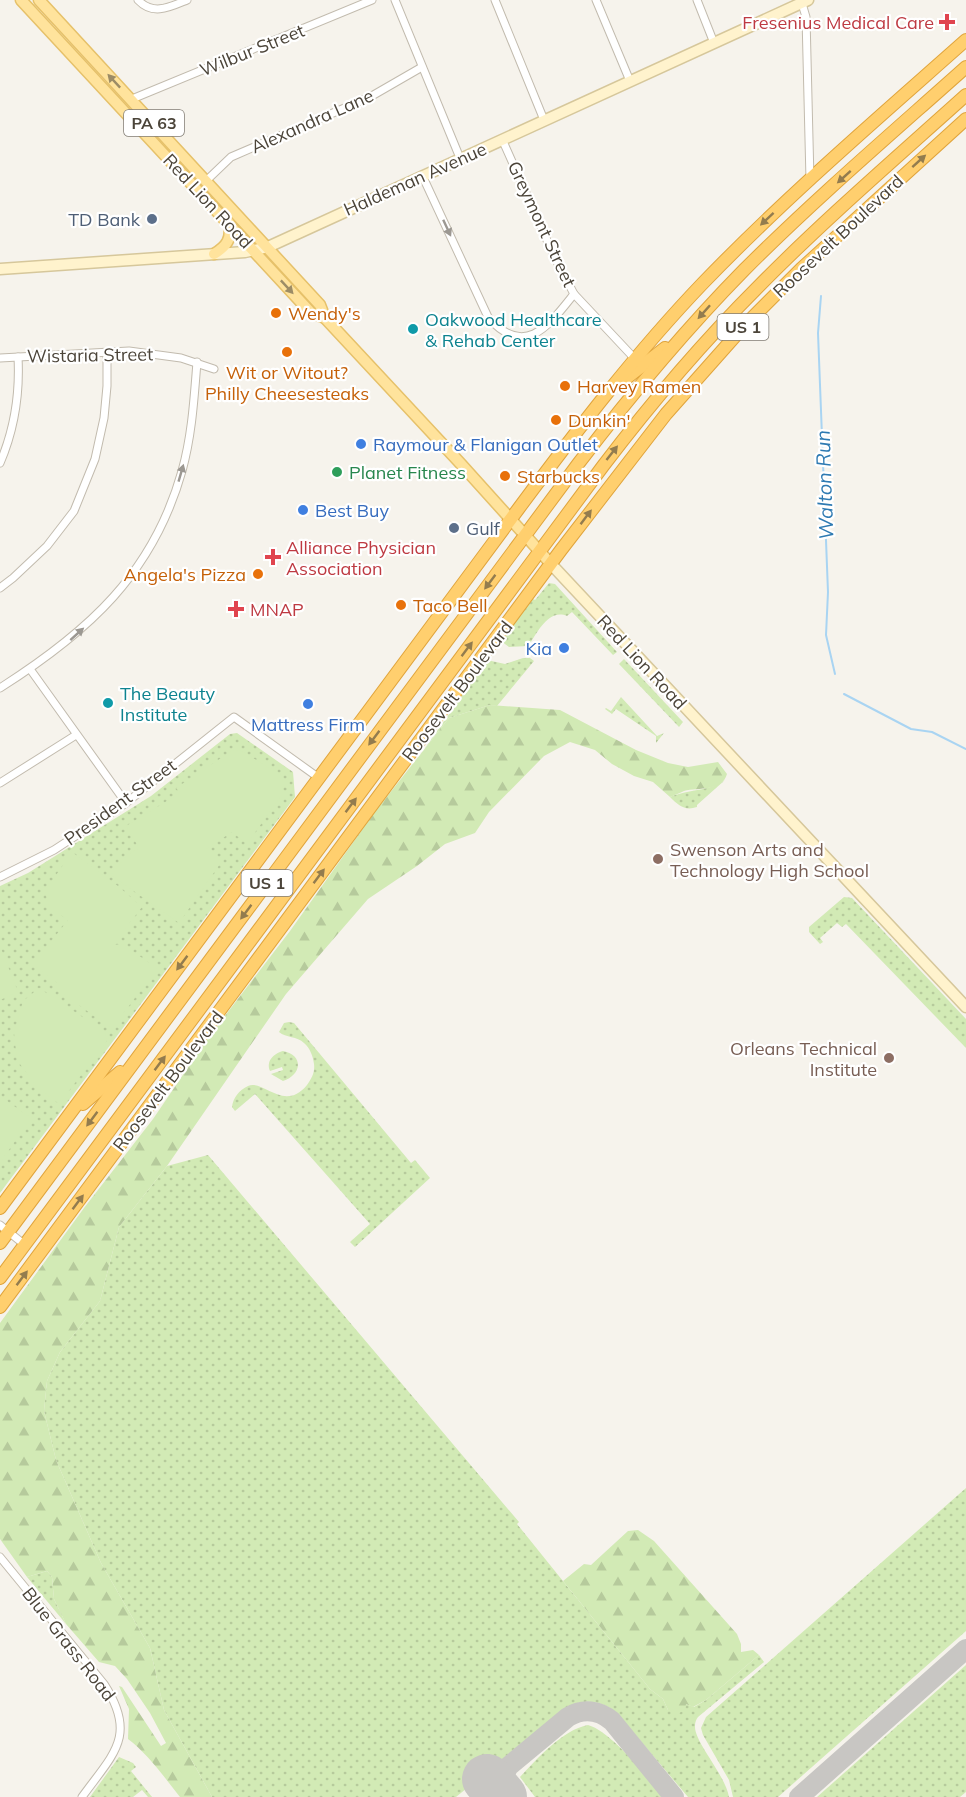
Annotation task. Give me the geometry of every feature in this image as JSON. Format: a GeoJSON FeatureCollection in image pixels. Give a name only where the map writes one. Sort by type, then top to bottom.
{"type":"FeatureCollection","features":[{"type":"Feature","properties":{"kind":"highway","name":"US 1"},"geometry":{"type":"LineString","coordinates":[[0,1208],[604,396],[730,256],[810,180],[966,40]]}},
{"type":"Feature","properties":{"kind":"highway","name":"Roosevelt Boulevard"},"geometry":{"type":"LineString","coordinates":[[0,1243],[4,1228],[139,1056],[607,426],[690,329],[745,270],[797,219],[966,67]]}},
{"type":"Feature","properties":{"kind":"highway","name":"Roosevelt Boulevard"},"geometry":{"type":"LineString","coordinates":[[0,1278],[627,434],[746,299],[804,242],[966,95]]}},
{"type":"Feature","properties":{"kind":"highway","name":"Roosevelt Boulevard"},"geometry":{"type":"LineString","coordinates":[[0,1307],[551,564],[666,414],[779,290],[831,240],[966,119]]}},
{"type":"Feature","properties":{"kind":"highway"},"geometry":{"type":"LineString","coordinates":[[604,396],[690,329]]}},
{"type":"Feature","properties":{"kind":"highway"},"geometry":{"type":"LineString","coordinates":[[666,414],[705,343]]}},
{"type":"Feature","properties":{"kind":"highway"},"geometry":{"type":"LineString","coordinates":[[372,776],[432,724]]}},
{"type":"Feature","properties":{"kind":"highway"},"geometry":{"type":"LineString","coordinates":[[212,1021],[240,954]]}},
{"type":"Feature","properties":{"kind":"highway"},"geometry":{"type":"LineString","coordinates":[[66,1119],[139,1056]]}},
{"type":"Feature","properties":{"kind":"main road","name":"Red Lion Road"},"geometry":{"type":"LineString","coordinates":[[21,0],[311,313],[325,318]]}},
{"type":"Feature","properties":{"kind":"main road","name":"Red Lion Road"},"geometry":{"type":"LineString","coordinates":[[39,0],[321,305],[325,318],[539,551],[965,1006]]}},
{"type":"Feature","properties":{"kind":"main road","name":"Haldeman Avenue"},"geometry":{"type":"LineString","coordinates":[[0,269],[254,251],[268,247],[804,1]]}},
{"type":"Feature","properties":{"kind":"main road"},"geometry":{"type":"LineString","coordinates":[[214,254],[223,248],[230,238],[229,223]]}},
{"type":"Feature","properties":{"kind":"street"},"geometry":{"type":"LineString","coordinates":[[138,0],[145,8],[156,9],[173,6],[187,0]]}},
{"type":"Feature","properties":{"kind":"street","name":"Wilbur Street"},"geometry":{"type":"LineString","coordinates":[[132,99],[372,0]]}},
{"type":"Feature","properties":{"kind":"street"},"geometry":{"type":"LineString","coordinates":[[394,0],[460,158]]}},
{"type":"Feature","properties":{"kind":"street"},"geometry":{"type":"LineString","coordinates":[[495,0],[544,120]]}},
{"type":"Feature","properties":{"kind":"street"},"geometry":{"type":"LineString","coordinates":[[596,0],[630,81]]}},
{"type":"Feature","properties":{"kind":"street"},"geometry":{"type":"LineString","coordinates":[[697,0],[714,43]]}},
{"type":"Feature","properties":{"kind":"street"},"geometry":{"type":"LineString","coordinates":[[804,1],[810,180]]}},
{"type":"Feature","properties":{"kind":"street","name":"Alexandra Lane"},"geometry":{"type":"LineString","coordinates":[[207,180],[231,157],[370,97],[422,67]]}},
{"type":"Feature","properties":{"kind":"street","name":"Greymont Street"},"geometry":{"type":"LineString","coordinates":[[502,139],[554,256],[574,294],[635,359]]}},
{"type":"Feature","properties":{"kind":"street"},"geometry":{"type":"LineString","coordinates":[[422,175],[488,317],[495,326],[517,335],[529,336],[540,332],[549,326],[574,294]]}},
{"type":"Feature","properties":{"kind":"street"},"geometry":{"type":"LineString","coordinates":[[0,588],[47,546],[74,511],[95,459],[104,418],[107,386],[106,352]]}},
{"type":"Feature","properties":{"kind":"street","name":"Wistaria Street"},"geometry":{"type":"LineString","coordinates":[[0,358],[148,352],[197,362],[214,369]]}},
{"type":"Feature","properties":{"kind":"street"},"geometry":{"type":"LineString","coordinates":[[0,463],[18,406],[18,357]]}},
{"type":"Feature","properties":{"kind":"street"},"geometry":{"type":"LineString","coordinates":[[0,688],[64,644],[98,614],[124,585],[158,533],[170,508],[183,469],[193,418],[197,362]]}},
{"type":"Feature","properties":{"kind":"street"},"geometry":{"type":"LineString","coordinates":[[30,669],[126,803]]}},
{"type":"Feature","properties":{"kind":"street","name":"President Street"},"geometry":{"type":"LineString","coordinates":[[0,877],[54,850],[126,803],[234,717],[319,778]]}},
{"type":"Feature","properties":{"kind":"street"},"geometry":{"type":"LineString","coordinates":[[0,783],[76,735]]}},
{"type":"Feature","properties":{"kind":"street"},"geometry":{"type":"LineString","coordinates":[[4,1228],[25,1245]]}},
{"type":"Feature","properties":{"kind":"street","name":"Blue Grass Road"},"geometry":{"type":"LineString","coordinates":[[0,1557],[117,1703],[121,1725],[117,1748],[82,1797]]}},
{"type":"Feature","properties":{"kind":"green space"},"geometry":{"type":"Polygon","coordinates":[[[549,583],[555,584],[617,652],[613,655],[572,612],[567,616],[560,614],[549,619],[528,646],[509,647],[501,641],[533,599],[535,600],[549,583]]]}},
{"type":"Feature","properties":{"kind":"green space"},"geometry":{"type":"Polygon","coordinates":[[[530,658],[534,661],[497,706],[490,705],[449,718],[423,751],[487,660],[505,664],[530,658]]]}},
{"type":"Feature","properties":{"kind":"green space"},"geometry":{"type":"Polygon","coordinates":[[[624,659],[683,722],[679,727],[619,664],[624,659]]]}},
{"type":"Feature","properties":{"kind":"green space"},"geometry":{"type":"Polygon","coordinates":[[[621,697],[657,736],[664,733],[656,743],[656,736],[616,709],[612,714],[605,709],[611,711],[621,697]]]}},
{"type":"Feature","properties":{"kind":"green space"},"geometry":{"type":"Polygon","coordinates":[[[490,705],[560,710],[636,750],[668,763],[688,767],[718,762],[727,774],[720,784],[709,788],[684,791],[670,797],[653,782],[634,776],[612,764],[595,750],[570,742],[544,756],[489,812],[475,833],[445,844],[368,899],[286,994],[167,1166],[119,1227],[100,1301],[60,1352],[47,1381],[44,1411],[56,1460],[101,1563],[150,1648],[164,1710],[212,1797],[180,1797],[149,1758],[128,1739],[129,1709],[119,1686],[122,1687],[161,1746],[166,1743],[150,1713],[127,1679],[115,1666],[99,1662],[66,1624],[54,1599],[52,1577],[47,1571],[27,1577],[0,1539],[0,1323],[84,1208],[153,1119],[208,1038],[290,931],[374,813],[449,718],[490,705]]]}},
{"type":"Feature","properties":{"kind":"green space"},"geometry":{"type":"Polygon","coordinates":[[[237,733],[293,772],[295,797],[0,1193],[0,886],[28,873],[151,796],[230,734],[237,733]]]}},
{"type":"Feature","properties":{"kind":"green space"},"geometry":{"type":"Polygon","coordinates":[[[233,750],[241,751],[282,775],[283,793],[247,844],[232,832],[206,849],[222,861],[179,923],[111,875],[126,856],[139,848],[126,826],[180,793],[176,788],[233,750]]]}},
{"type":"Feature","properties":{"kind":"green space"},"geometry":{"type":"Polygon","coordinates":[[[725,780],[697,807],[682,807],[670,797],[713,786],[725,780]]]}},
{"type":"Feature","properties":{"kind":"green space"},"geometry":{"type":"Polygon","coordinates":[[[72,852],[142,907],[113,945],[122,944],[157,968],[112,1029],[54,987],[57,983],[33,964],[68,920],[49,907],[45,891],[72,852]]]}},
{"type":"Feature","properties":{"kind":"green space"},"geometry":{"type":"Polygon","coordinates":[[[844,897],[852,898],[966,1019],[966,1048],[846,924],[842,927],[837,923],[820,938],[823,942],[820,944],[809,932],[809,927],[844,897]]]}},
{"type":"Feature","properties":{"kind":"green space"},"geometry":{"type":"Polygon","coordinates":[[[0,946],[17,989],[14,994],[0,1000],[0,946]]]}},
{"type":"Feature","properties":{"kind":"green space"},"geometry":{"type":"Polygon","coordinates":[[[39,988],[105,1032],[107,1041],[59,1104],[36,1086],[17,1060],[14,1033],[23,1001],[39,988]]]}},
{"type":"Feature","properties":{"kind":"green space"},"geometry":{"type":"Polygon","coordinates":[[[284,1023],[294,1023],[411,1163],[415,1160],[430,1178],[355,1247],[350,1242],[370,1224],[255,1094],[235,1111],[232,1107],[237,1095],[248,1086],[254,1085],[282,1096],[290,1096],[298,1093],[307,1085],[313,1075],[313,1058],[310,1050],[301,1041],[279,1032],[284,1023]]]}},
{"type":"Feature","properties":{"kind":"green space"},"geometry":{"type":"Polygon","coordinates":[[[283,1051],[295,1057],[298,1065],[294,1074],[283,1081],[271,1074],[283,1070],[282,1067],[270,1071],[269,1064],[273,1056],[283,1051]]]}},
{"type":"Feature","properties":{"kind":"green space"},"geometry":{"type":"Polygon","coordinates":[[[0,1096],[31,1118],[0,1163],[0,1096]]]}},
{"type":"Feature","properties":{"kind":"green space"},"geometry":{"type":"Polygon","coordinates":[[[208,1155],[519,1522],[517,1524],[650,1689],[663,1699],[668,1710],[686,1704],[694,1707],[706,1700],[759,1655],[764,1662],[698,1717],[695,1722],[699,1741],[722,1778],[729,1797],[688,1797],[616,1712],[604,1705],[584,1702],[564,1709],[456,1797],[212,1797],[164,1710],[150,1648],[101,1563],[56,1460],[44,1411],[47,1381],[60,1352],[100,1301],[119,1227],[167,1166],[208,1155]]]}},
{"type":"Feature","properties":{"kind":"green space"},"geometry":{"type":"Polygon","coordinates":[[[966,1488],[966,1631],[778,1797],[733,1797],[729,1780],[703,1735],[701,1728],[706,1717],[966,1488]]]}},
{"type":"Feature","properties":{"kind":"green space"},"geometry":{"type":"Polygon","coordinates":[[[638,1530],[654,1541],[737,1634],[741,1652],[753,1650],[759,1655],[706,1700],[693,1707],[686,1704],[685,1710],[679,1713],[668,1710],[663,1699],[650,1689],[563,1581],[584,1564],[591,1565],[628,1531],[638,1530]]]}},
{"type":"Feature","properties":{"kind":"green space"},"geometry":{"type":"Polygon","coordinates":[[[47,1571],[52,1577],[54,1599],[66,1624],[27,1577],[47,1571]]]}},
{"type":"Feature","properties":{"kind":"green space"},"geometry":{"type":"Polygon","coordinates":[[[966,1665],[966,1792],[960,1797],[817,1797],[966,1665]]]}},
{"type":"Feature","properties":{"kind":"green space"},"geometry":{"type":"Polygon","coordinates":[[[588,1725],[618,1745],[663,1797],[535,1797],[520,1777],[560,1739],[588,1725]]]}},
{"type":"Feature","properties":{"kind":"green space"},"geometry":{"type":"Polygon","coordinates":[[[119,1757],[133,1763],[136,1767],[131,1771],[152,1797],[148,1797],[142,1790],[133,1797],[90,1797],[119,1757]]]}},
{"type":"Feature","properties":{"kind":"waterway","name":"Walton Run"},"geometry":{"type":"LineString","coordinates":[[821,296],[818,333],[828,592],[826,635],[835,674]]}},
{"type":"Feature","properties":{"kind":"waterway","name":"Walton Run"},"geometry":{"type":"LineString","coordinates":[[844,694],[911,729],[932,732],[966,749]]}},
{"type":"Feature","properties":{"kind":"taxiway"},"geometry":{"type":"LineString","coordinates":[[799,1797],[966,1649]]}},
{"type":"Feature","properties":{"kind":"taxiway"},"geometry":{"type":"LineString","coordinates":[[495,1789],[509,1766],[568,1717],[585,1711],[602,1714],[612,1721],[674,1797]]}},
{"type":"Feature","properties":{"kind":"runway"},"geometry":{"type":"LineString","coordinates":[[487,1779],[502,1797]]}},
{"type":"Feature","properties":{"kind":"place","name":"Fresenius Medical Care"},"geometry":{"type":"Point","coordinates":[947,22]}},
{"type":"Feature","properties":{"kind":"place","name":"TD Bank"},"geometry":{"type":"Point","coordinates":[152,219]}},
{"type":"Feature","properties":{"kind":"place","name":"Wendy's"},"geometry":{"type":"Point","coordinates":[276,313]}},
{"type":"Feature","properties":{"kind":"place","name":"Oakwood Healthcare & Rehab Center"},"geometry":{"type":"Point","coordinates":[413,329]}},
{"type":"Feature","properties":{"kind":"place","name":"Wit or Witout? Philly Cheesesteaks"},"geometry":{"type":"Point","coordinates":[287,352]}},
{"type":"Feature","properties":{"kind":"place","name":"Harvey Ramen"},"geometry":{"type":"Point","coordinates":[565,386]}},
{"type":"Feature","properties":{"kind":"place","name":"Dunkin'"},"geometry":{"type":"Point","coordinates":[556,420]}},
{"type":"Feature","properties":{"kind":"place","name":"Raymour & Flanigan Outlet"},"geometry":{"type":"Point","coordinates":[361,444]}},
{"type":"Feature","properties":{"kind":"place","name":"Planet Fitness"},"geometry":{"type":"Point","coordinates":[337,472]}},
{"type":"Feature","properties":{"kind":"place","name":"Starbucks"},"geometry":{"type":"Point","coordinates":[505,476]}},
{"type":"Feature","properties":{"kind":"place","name":"Best Buy"},"geometry":{"type":"Point","coordinates":[303,510]}},
{"type":"Feature","properties":{"kind":"place","name":"Gulf"},"geometry":{"type":"Point","coordinates":[454,528]}},
{"type":"Feature","properties":{"kind":"place","name":"Alliance Physician Association"},"geometry":{"type":"Point","coordinates":[273,557]}},
{"type":"Feature","properties":{"kind":"place","name":"Angela's Pizza"},"geometry":{"type":"Point","coordinates":[258,574]}},
{"type":"Feature","properties":{"kind":"place","name":"Taco Bell"},"geometry":{"type":"Point","coordinates":[401,605]}},
{"type":"Feature","properties":{"kind":"place","name":"MNAP"},"geometry":{"type":"Point","coordinates":[236,609]}},
{"type":"Feature","properties":{"kind":"place","name":"Kia"},"geometry":{"type":"Point","coordinates":[564,648]}},
{"type":"Feature","properties":{"kind":"place","name":"The Beauty Institute"},"geometry":{"type":"Point","coordinates":[108,703]}},
{"type":"Feature","properties":{"kind":"place","name":"Mattress Firm"},"geometry":{"type":"Point","coordinates":[308,704]}},
{"type":"Feature","properties":{"kind":"place","name":"Swenson Arts and Technology High School"},"geometry":{"type":"Point","coordinates":[658,859]}},
{"type":"Feature","properties":{"kind":"place","name":"Orleans Technical Institute"},"geometry":{"type":"Point","coordinates":[889,1058]}}]}
